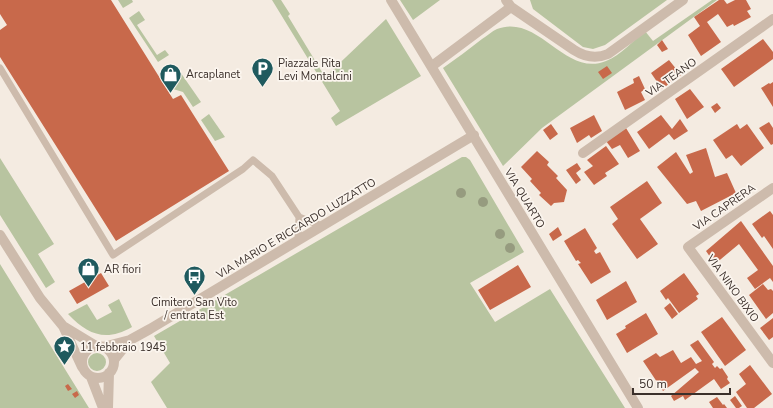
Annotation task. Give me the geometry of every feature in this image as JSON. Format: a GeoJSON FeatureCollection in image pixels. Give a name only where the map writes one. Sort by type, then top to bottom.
{"type":"FeatureCollection","features":[{"type":"Feature","properties":{"kind":"street","name":"VIA QUARTO"},"geometry":{"type":"LineString","coordinates":[[391,0],[638,408]]}},
{"type":"Feature","properties":{"kind":"street"},"geometry":{"type":"LineString","coordinates":[[432,66],[509,3],[582,55],[594,58],[608,54],[683,0]]}},
{"type":"Feature","properties":{"kind":"street","name":"VIA TEANO"},"geometry":{"type":"LineString","coordinates":[[583,153],[773,19]]}},
{"type":"Feature","properties":{"kind":"street","name":"VIA MARIO E RICCARDO LUZZATTO"},"geometry":{"type":"LineString","coordinates":[[99,347],[130,340],[474,136]]}},
{"type":"Feature","properties":{"kind":"street","name":"VIA CAPRERA"},"geometry":{"type":"LineString","coordinates":[[688,246],[773,188]]}},
{"type":"Feature","properties":{"kind":"street"},"geometry":{"type":"LineString","coordinates":[[0,235],[40,298],[63,326],[82,367],[91,377],[103,408]]}},
{"type":"Feature","properties":{"kind":"street","name":"VIA NINO BIXIO"},"geometry":{"type":"LineString","coordinates":[[688,246],[773,363]]}},
{"type":"Feature","properties":{"kind":"street"},"geometry":{"type":"LineString","coordinates":[[63,326],[110,352],[114,360],[113,367],[109,373],[101,378],[91,377]]}},
{"type":"Feature","properties":{"kind":"street","name":"VIA MARIO E RICCARDO LUZZATTO"},"geometry":{"type":"LineString","coordinates":[[114,360],[130,340]]}},
{"type":"Feature","properties":{"kind":"street"},"geometry":{"type":"LineString","coordinates":[[82,367],[85,352],[99,347]]}},
{"type":"Feature","properties":{"kind":"street"},"geometry":{"type":"LineString","coordinates":[[108,408],[109,373]]}},
{"type":"Feature","properties":{"kind":"lane"},"geometry":{"type":"LineString","coordinates":[[0,68],[113,255],[243,170],[253,160],[272,176],[299,218],[298,240]]}},
{"type":"Feature","properties":{"kind":"lane"},"geometry":{"type":"LineString","coordinates":[[299,218],[322,226]]}},
{"type":"Feature","properties":{"kind":"green space"},"geometry":{"type":"Polygon","coordinates":[[[118,0],[132,0],[133,2],[123,8],[118,0]]]}},
{"type":"Feature","properties":{"kind":"green space"},"geometry":{"type":"Polygon","coordinates":[[[272,0],[281,0],[290,14],[288,16],[325,77],[386,19],[421,76],[336,126],[331,118],[340,111],[272,0]]]}},
{"type":"Feature","properties":{"kind":"green space"},"geometry":{"type":"Polygon","coordinates":[[[400,0],[440,0],[413,20],[400,0]]]}},
{"type":"Feature","properties":{"kind":"green space"},"geometry":{"type":"Polygon","coordinates":[[[530,0],[667,0],[605,45],[593,49],[583,47],[533,9],[530,0]]]}},
{"type":"Feature","properties":{"kind":"green space"},"geometry":{"type":"Polygon","coordinates":[[[712,0],[717,0],[542,128],[503,166],[443,68],[493,31],[512,26],[526,30],[578,61],[591,64],[606,61],[622,52],[645,31],[653,41],[712,0]]]}},
{"type":"Feature","properties":{"kind":"green space"},"geometry":{"type":"Polygon","coordinates":[[[139,11],[145,20],[137,25],[157,55],[165,50],[169,55],[158,62],[129,18],[139,11]]]}},
{"type":"Feature","properties":{"kind":"green space"},"geometry":{"type":"Polygon","coordinates":[[[176,66],[201,102],[193,107],[183,92],[173,89],[164,73],[176,66]]]}},
{"type":"Feature","properties":{"kind":"green space"},"geometry":{"type":"Polygon","coordinates":[[[209,114],[225,137],[215,141],[201,120],[209,114]]]}},
{"type":"Feature","properties":{"kind":"green space"},"geometry":{"type":"Polygon","coordinates":[[[462,157],[466,157],[470,160],[524,252],[470,283],[495,322],[550,289],[625,408],[167,408],[151,382],[170,363],[154,336],[462,157]]]}},
{"type":"Feature","properties":{"kind":"green space"},"geometry":{"type":"Polygon","coordinates":[[[0,158],[54,244],[38,254],[55,282],[46,288],[0,215],[0,158]]]}},
{"type":"Feature","properties":{"kind":"green space"},"geometry":{"type":"Polygon","coordinates":[[[0,264],[89,408],[0,408],[0,264]]]}},
{"type":"Feature","properties":{"kind":"green space"},"geometry":{"type":"Polygon","coordinates":[[[119,299],[132,327],[123,332],[106,335],[98,334],[83,327],[68,314],[87,304],[97,320],[112,312],[108,305],[119,299]]]}},
{"type":"Feature","properties":{"kind":"green space"},"geometry":{"type":"Polygon","coordinates":[[[93,353],[101,353],[106,358],[104,369],[101,371],[93,371],[88,366],[88,358],[93,353]]]}},
{"type":"Feature","properties":{"kind":"building"},"geometry":{"type":"Polygon","coordinates":[[[0,0],[111,0],[173,99],[181,95],[229,171],[116,241],[0,57],[0,30],[7,25],[0,14],[0,0]]]}},
{"type":"Feature","properties":{"kind":"building"},"geometry":{"type":"Polygon","coordinates":[[[719,0],[724,0],[727,4],[735,0],[746,0],[751,9],[747,11],[751,17],[734,26],[733,24],[727,27],[718,14],[707,22],[721,42],[701,56],[688,35],[700,26],[694,17],[719,0]]]}},
{"type":"Feature","properties":{"kind":"building"},"geometry":{"type":"Polygon","coordinates":[[[763,39],[773,52],[773,59],[734,87],[721,69],[763,39]]]}},
{"type":"Feature","properties":{"kind":"building"},"geometry":{"type":"Polygon","coordinates":[[[662,40],[668,49],[662,52],[657,45],[662,40]]]}},
{"type":"Feature","properties":{"kind":"building"},"geometry":{"type":"Polygon","coordinates":[[[669,60],[681,75],[662,89],[651,73],[669,60]]]}},
{"type":"Feature","properties":{"kind":"building"},"geometry":{"type":"Polygon","coordinates":[[[607,66],[612,73],[603,79],[598,72],[607,66]]]}},
{"type":"Feature","properties":{"kind":"building"},"geometry":{"type":"Polygon","coordinates":[[[639,76],[645,89],[641,92],[645,100],[625,110],[617,92],[634,83],[633,79],[639,76]]]}},
{"type":"Feature","properties":{"kind":"building"},"geometry":{"type":"Polygon","coordinates":[[[773,82],[773,107],[761,88],[773,82]]]}},
{"type":"Feature","properties":{"kind":"building"},"geometry":{"type":"Polygon","coordinates":[[[690,89],[704,107],[687,119],[675,99],[690,89]]]}},
{"type":"Feature","properties":{"kind":"building"},"geometry":{"type":"Polygon","coordinates":[[[717,103],[721,108],[715,113],[711,107],[717,103]]]}},
{"type":"Feature","properties":{"kind":"building"},"geometry":{"type":"Polygon","coordinates":[[[594,115],[602,131],[591,138],[589,135],[577,143],[570,128],[594,115]]]}},
{"type":"Feature","properties":{"kind":"building"},"geometry":{"type":"Polygon","coordinates":[[[661,115],[672,129],[680,119],[688,131],[674,140],[669,134],[649,149],[637,132],[661,115]]]}},
{"type":"Feature","properties":{"kind":"building"},"geometry":{"type":"Polygon","coordinates":[[[769,122],[773,128],[773,144],[771,145],[759,128],[769,122]]]}},
{"type":"Feature","properties":{"kind":"building"},"geometry":{"type":"Polygon","coordinates":[[[551,124],[558,134],[550,140],[543,130],[551,124]]]}},
{"type":"Feature","properties":{"kind":"building"},"geometry":{"type":"Polygon","coordinates":[[[737,124],[740,129],[747,124],[764,148],[741,166],[732,155],[726,159],[713,140],[737,124]]]}},
{"type":"Feature","properties":{"kind":"building"},"geometry":{"type":"Polygon","coordinates":[[[626,128],[640,151],[628,158],[620,145],[612,149],[606,141],[626,128]]]}},
{"type":"Feature","properties":{"kind":"building"},"geometry":{"type":"Polygon","coordinates":[[[606,146],[619,164],[605,173],[607,176],[594,185],[584,172],[593,166],[587,160],[606,146]]]}},
{"type":"Feature","properties":{"kind":"building"},"geometry":{"type":"Polygon","coordinates":[[[706,148],[715,177],[727,173],[736,193],[701,211],[696,201],[687,204],[657,167],[676,152],[690,174],[693,172],[686,155],[706,148]]]}},
{"type":"Feature","properties":{"kind":"building"},"geometry":{"type":"Polygon","coordinates":[[[537,151],[549,162],[547,165],[558,176],[556,178],[567,190],[564,202],[554,203],[551,206],[539,195],[541,193],[530,181],[532,179],[521,167],[537,151]]]}},
{"type":"Feature","properties":{"kind":"building"},"geometry":{"type":"Polygon","coordinates":[[[577,163],[581,169],[576,173],[581,180],[576,184],[566,170],[577,163]]]}},
{"type":"Feature","properties":{"kind":"building"},"geometry":{"type":"Polygon","coordinates":[[[647,181],[662,203],[640,219],[658,244],[637,259],[612,224],[618,219],[610,207],[647,181]]]}},
{"type":"Feature","properties":{"kind":"building"},"geometry":{"type":"Polygon","coordinates":[[[770,211],[773,215],[773,249],[764,236],[762,238],[752,224],[770,211]]]}},
{"type":"Feature","properties":{"kind":"building"},"geometry":{"type":"Polygon","coordinates":[[[741,221],[773,266],[773,282],[770,278],[755,289],[747,278],[758,270],[739,244],[715,264],[706,251],[741,221]]]}},
{"type":"Feature","properties":{"kind":"building"},"geometry":{"type":"Polygon","coordinates":[[[558,227],[562,235],[553,241],[549,234],[558,227]]]}},
{"type":"Feature","properties":{"kind":"building"},"geometry":{"type":"Polygon","coordinates":[[[585,228],[597,248],[594,251],[596,254],[600,252],[611,272],[591,284],[578,264],[581,263],[578,260],[576,261],[564,241],[585,228]]]}},
{"type":"Feature","properties":{"kind":"building"},"geometry":{"type":"Polygon","coordinates":[[[518,265],[531,287],[490,310],[478,290],[518,265]]]}},
{"type":"Feature","properties":{"kind":"building","name":"AR fiori"},"geometry":{"type":"Polygon","coordinates":[[[101,273],[109,286],[77,304],[69,291],[101,273]]]}},
{"type":"Feature","properties":{"kind":"building"},"geometry":{"type":"Polygon","coordinates":[[[684,273],[699,294],[696,296],[698,299],[679,313],[668,298],[666,300],[660,291],[684,273]]]}},
{"type":"Feature","properties":{"kind":"building"},"geometry":{"type":"Polygon","coordinates":[[[626,281],[637,302],[607,320],[596,300],[626,281]]]}},
{"type":"Feature","properties":{"kind":"building"},"geometry":{"type":"Polygon","coordinates":[[[763,284],[768,290],[771,289],[773,291],[773,313],[766,319],[749,295],[763,284]]]}},
{"type":"Feature","properties":{"kind":"building"},"geometry":{"type":"Polygon","coordinates":[[[670,303],[678,314],[672,319],[664,308],[670,303]]]}},
{"type":"Feature","properties":{"kind":"building"},"geometry":{"type":"Polygon","coordinates":[[[646,313],[658,334],[627,353],[616,334],[626,328],[625,326],[646,313]]]}},
{"type":"Feature","properties":{"kind":"building"},"geometry":{"type":"Polygon","coordinates":[[[722,317],[746,350],[725,366],[701,332],[722,317]]]}},
{"type":"Feature","properties":{"kind":"building"},"geometry":{"type":"Polygon","coordinates":[[[773,318],[773,337],[769,340],[760,328],[773,318]]]}},
{"type":"Feature","properties":{"kind":"building"},"geometry":{"type":"Polygon","coordinates":[[[698,340],[714,362],[712,364],[715,368],[717,366],[720,369],[722,368],[730,383],[721,389],[714,379],[685,400],[683,396],[674,401],[671,396],[699,372],[695,368],[663,391],[643,361],[656,353],[660,357],[673,350],[681,363],[691,357],[696,364],[702,361],[690,345],[698,340]]]}},
{"type":"Feature","properties":{"kind":"building"},"geometry":{"type":"Polygon","coordinates":[[[750,365],[772,394],[754,408],[747,408],[736,392],[746,384],[739,374],[750,365]]]}},
{"type":"Feature","properties":{"kind":"building"},"geometry":{"type":"Polygon","coordinates":[[[68,384],[72,389],[68,391],[65,386],[68,384]]]}},
{"type":"Feature","properties":{"kind":"building"},"geometry":{"type":"Polygon","coordinates":[[[77,391],[79,395],[75,398],[72,394],[77,391]]]}},
{"type":"Feature","properties":{"kind":"building"},"geometry":{"type":"Polygon","coordinates":[[[735,396],[742,406],[739,408],[736,408],[730,400],[735,396]]]}},
{"type":"Feature","properties":{"kind":"building"},"geometry":{"type":"Polygon","coordinates":[[[717,397],[727,408],[713,408],[709,402],[717,397]]]}},
{"type":"Feature","properties":{"kind":"place","name":"Piazzale Rita Levi Montalcini"},"geometry":{"type":"Point","coordinates":[263,88]}},
{"type":"Feature","properties":{"kind":"place","name":"Arcaplanet"},"geometry":{"type":"Point","coordinates":[170,94]}},
{"type":"Feature","properties":{"kind":"place","name":"AR fiori"},"geometry":{"type":"Point","coordinates":[89,288]}},
{"type":"Feature","properties":{"kind":"place","name":"Cimitero San Vito / entrata Est"},"geometry":{"type":"Point","coordinates":[194,296]}},
{"type":"Feature","properties":{"kind":"place","name":"11 febbraio 1945"},"geometry":{"type":"Point","coordinates":[64,366]}}]}
